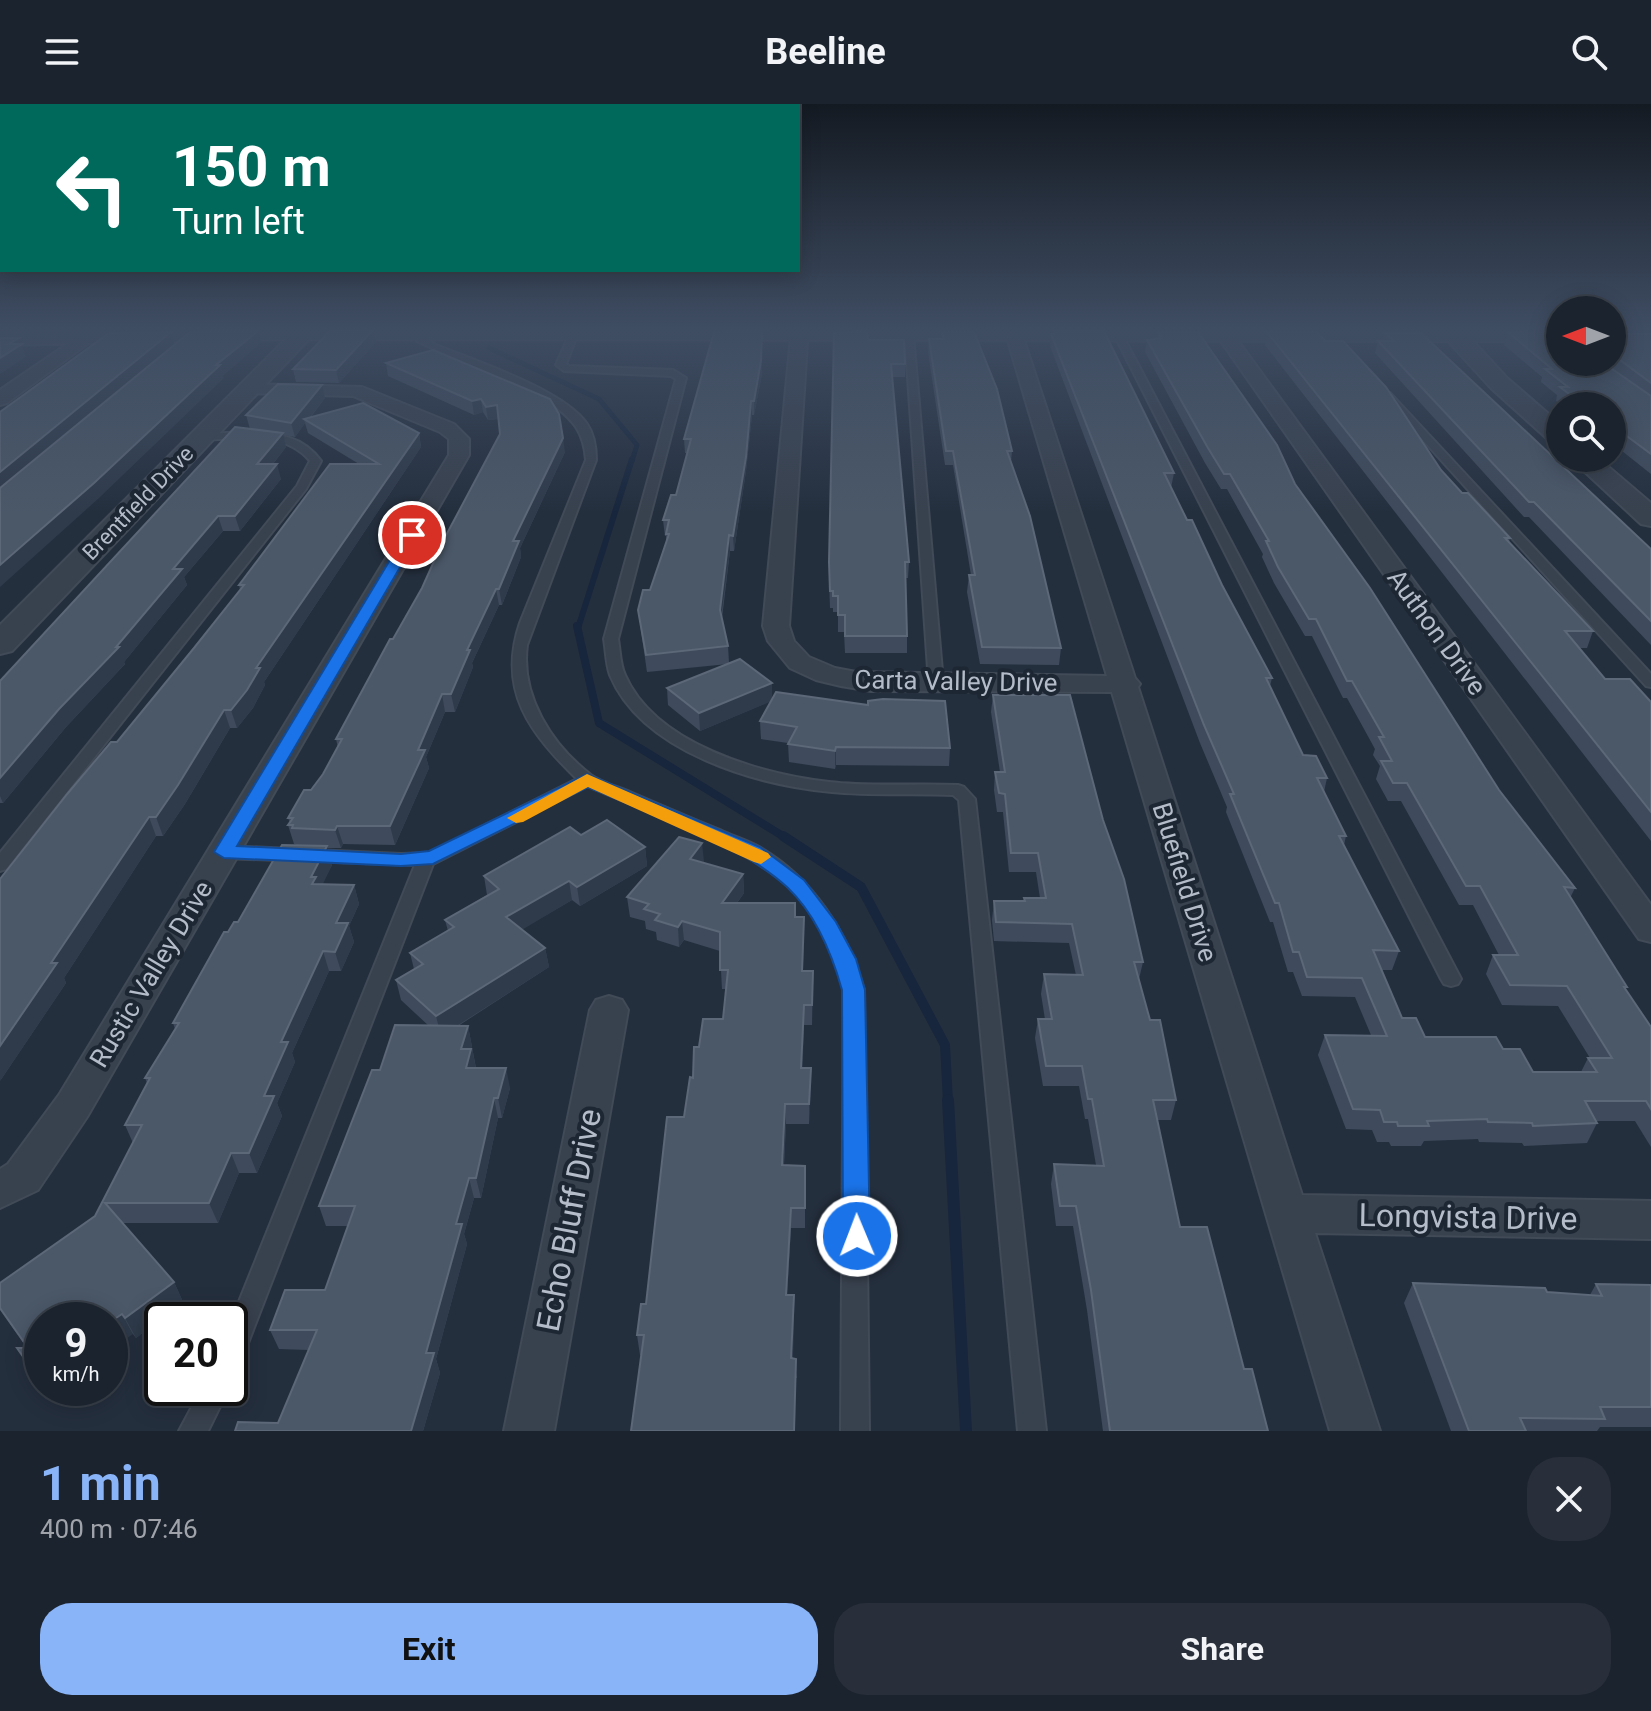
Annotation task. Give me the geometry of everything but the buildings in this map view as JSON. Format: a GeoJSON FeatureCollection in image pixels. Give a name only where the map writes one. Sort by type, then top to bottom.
{"type":"FeatureCollection","features":[{"type":"Feature","properties":{"kind":"street","name":"Brentfield Drive"},"geometry":{"type":"LineString","coordinates":[[0,644],[249,389]]}},
{"type":"Feature","properties":{"kind":"street","name":"Rustic Valley Drive"},"geometry":{"type":"LineString","coordinates":[[0,1190],[23,1177],[73,1106],[459,455],[462,444],[457,435],[447,428],[356,391],[249,389]]}},
{"type":"Feature","properties":{"kind":"street","name":"Carta Valley Drive"},"geometry":{"type":"LineString","coordinates":[[795,389],[776,626],[782,648],[799,662],[834,677],[871,683],[1126,684]]}},
{"type":"Feature","properties":{"kind":"street","name":"Bluefield Drive"},"geometry":{"type":"LineString","coordinates":[[1032,389],[1126,684],[1355,1431]]}},
{"type":"Feature","properties":{"kind":"street","name":"Authon Drive"},"geometry":{"type":"LineString","coordinates":[[1263,389],[1651,930]]}},
{"type":"Feature","properties":{"kind":"street"},"geometry":{"type":"LineString","coordinates":[[1506,389],[1546,425]]}},
{"type":"Feature","properties":{"kind":"street"},"geometry":{"type":"LineString","coordinates":[[1599,472],[1651,518]]}},
{"type":"Feature","properties":{"kind":"street","name":"Echo Bluff Drive"},"geometry":{"type":"LineString","coordinates":[[529,1431],[609,1010]]}},
{"type":"Feature","properties":{"kind":"street","name":"Longvista Drive"},"geometry":{"type":"LineString","coordinates":[[1286,1214],[1651,1220]]}},
{"type":"Feature","properties":{"kind":"lane"},"geometry":{"type":"LineString","coordinates":[[525,389],[564,407],[583,425],[591,450],[591,460],[524,633],[518,667],[523,693],[540,729],[556,751],[587,780],[753,851],[797,885],[826,922],[845,959],[854,990],[857,1236],[855,1431]]}},
{"type":"Feature","properties":{"kind":"lane"},"geometry":{"type":"LineString","coordinates":[[678,389],[611,639],[610,661],[625,696],[652,724],[702,752],[776,776],[829,787],[958,790],[967,799],[1032,1431]]}},
{"type":"Feature","properties":{"kind":"lane"},"geometry":{"type":"LineString","coordinates":[[913,389],[936,683]]}},
{"type":"Feature","properties":{"kind":"lane"},"geometry":{"type":"LineString","coordinates":[[1146,389],[1451,979]]}},
{"type":"Feature","properties":{"kind":"lane"},"geometry":{"type":"LineString","coordinates":[[1381,389],[1651,683]]}},
{"type":"Feature","properties":{"kind":"lane"},"geometry":{"type":"LineString","coordinates":[[0,865],[302,487],[316,461],[312,454],[279,438],[202,437]]}},
{"type":"Feature","properties":{"kind":"lane"},"geometry":{"type":"LineString","coordinates":[[224,852],[401,860],[433,858],[587,780]]}},
{"type":"Feature","properties":{"kind":"lane"},"geometry":{"type":"LineString","coordinates":[[248,1310],[426,858]]}},
{"type":"Feature","properties":{"kind":"lane"},"geometry":{"type":"LineString","coordinates":[[193,1431],[206,1406]]}},
{"type":"Feature","properties":{"kind":"waterway"},"geometry":{"type":"LineString","coordinates":[[577,389],[599,399],[637,445],[632,461]]}},
{"type":"Feature","properties":{"kind":"waterway"},"geometry":{"type":"LineString","coordinates":[[578,628],[632,459]]}},
{"type":"Feature","properties":{"kind":"waterway"},"geometry":{"type":"LineString","coordinates":[[577,626],[599,723],[786,838]]}},
{"type":"Feature","properties":{"kind":"waterway"},"geometry":{"type":"LineString","coordinates":[[783,836],[861,887],[945,1045],[948,1102]]}},
{"type":"Feature","properties":{"kind":"waterway"},"geometry":{"type":"LineString","coordinates":[[948,1100],[966,1431]]}},
{"type":"Feature","properties":{"kind":"slow traffic"},"geometry":{"type":"LineString","coordinates":[[516,818],[587,780],[761,857]]}},
{"type":"Feature","properties":{"kind":"route"},"geometry":{"type":"LineString","coordinates":[[412,535],[224,852],[401,860],[433,858],[587,780],[686,825],[753,851],[797,885],[826,922],[845,959],[854,990],[857,1236]]}}]}
